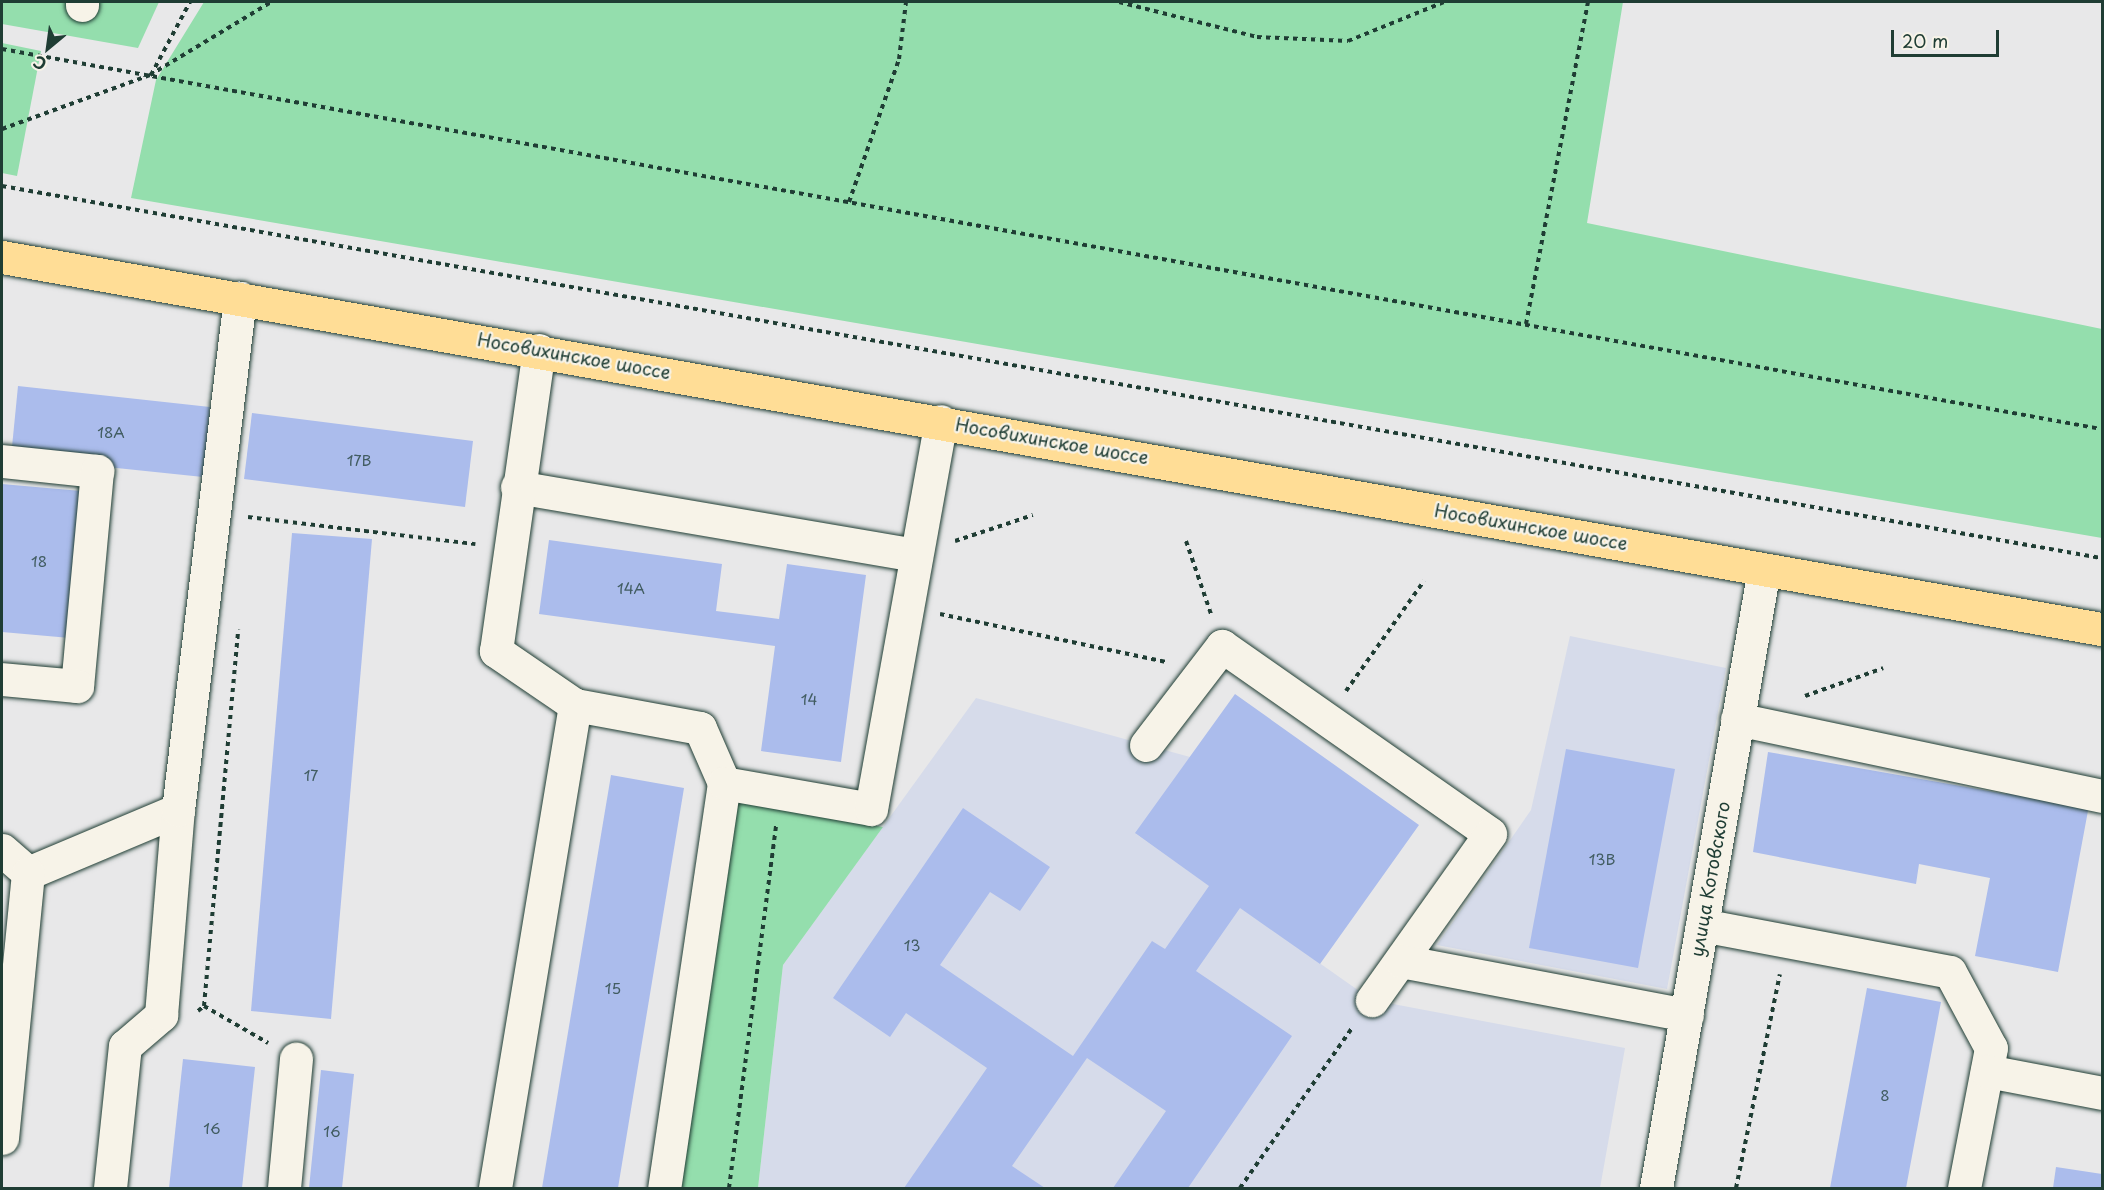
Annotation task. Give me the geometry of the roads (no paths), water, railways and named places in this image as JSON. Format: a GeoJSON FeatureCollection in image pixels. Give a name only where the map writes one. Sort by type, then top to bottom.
{"type":"FeatureCollection","features":[{"type":"Feature","properties":{"kind":"main road","name":"Носовихинское шоссе"},"geometry":{"type":"LineString","coordinates":[[2,257],[941,421],[2103,630]]}},
{"type":"Feature","properties":{"kind":"street"},"geometry":{"type":"LineString","coordinates":[[110,1188],[125,1046],[161,1015],[178,810],[240,298]]}},
{"type":"Feature","properties":{"kind":"street"},"geometry":{"type":"LineString","coordinates":[[539,350],[517,487],[496,651],[575,705],[699,728],[724,783],[664,1188]]}},
{"type":"Feature","properties":{"kind":"street"},"geometry":{"type":"LineString","coordinates":[[724,783],[871,808],[941,421]]}},
{"type":"Feature","properties":{"kind":"street"},"geometry":{"type":"LineString","coordinates":[[2,461],[97,471],[77,686],[2,679]]}},
{"type":"Feature","properties":{"kind":"street"},"geometry":{"type":"LineString","coordinates":[[517,487],[915,555]]}},
{"type":"Feature","properties":{"kind":"street","name":"улица Котовского"},"geometry":{"type":"LineString","coordinates":[[1656,1188],[1764,569]]}},
{"type":"Feature","properties":{"kind":"street"},"geometry":{"type":"LineString","coordinates":[[1146,745],[1213,658],[1326,718],[1490,834],[1372,1000]]}},
{"type":"Feature","properties":{"kind":"street"},"geometry":{"type":"LineString","coordinates":[[495,1188],[575,705]]}},
{"type":"Feature","properties":{"kind":"street"},"geometry":{"type":"LineString","coordinates":[[1737,719],[2103,796]]}},
{"type":"Feature","properties":{"kind":"street"},"geometry":{"type":"LineString","coordinates":[[28,873],[178,810]]}},
{"type":"Feature","properties":{"kind":"street"},"geometry":{"type":"LineString","coordinates":[[2,850],[28,873]]}},
{"type":"Feature","properties":{"kind":"street"},"geometry":{"type":"LineString","coordinates":[[2,1138],[28,873]]}},
{"type":"Feature","properties":{"kind":"street"},"geometry":{"type":"LineString","coordinates":[[1702,925],[1950,972],[1991,1048],[1964,1188]]}},
{"type":"Feature","properties":{"kind":"street"},"geometry":{"type":"LineString","coordinates":[[1401,961],[1687,1015]]}},
{"type":"Feature","properties":{"kind":"street"},"geometry":{"type":"LineString","coordinates":[[284,1188],[296,1059]]}},
{"type":"Feature","properties":{"kind":"street"},"geometry":{"type":"LineString","coordinates":[[1987,1071],[2103,1093]]}}]}
